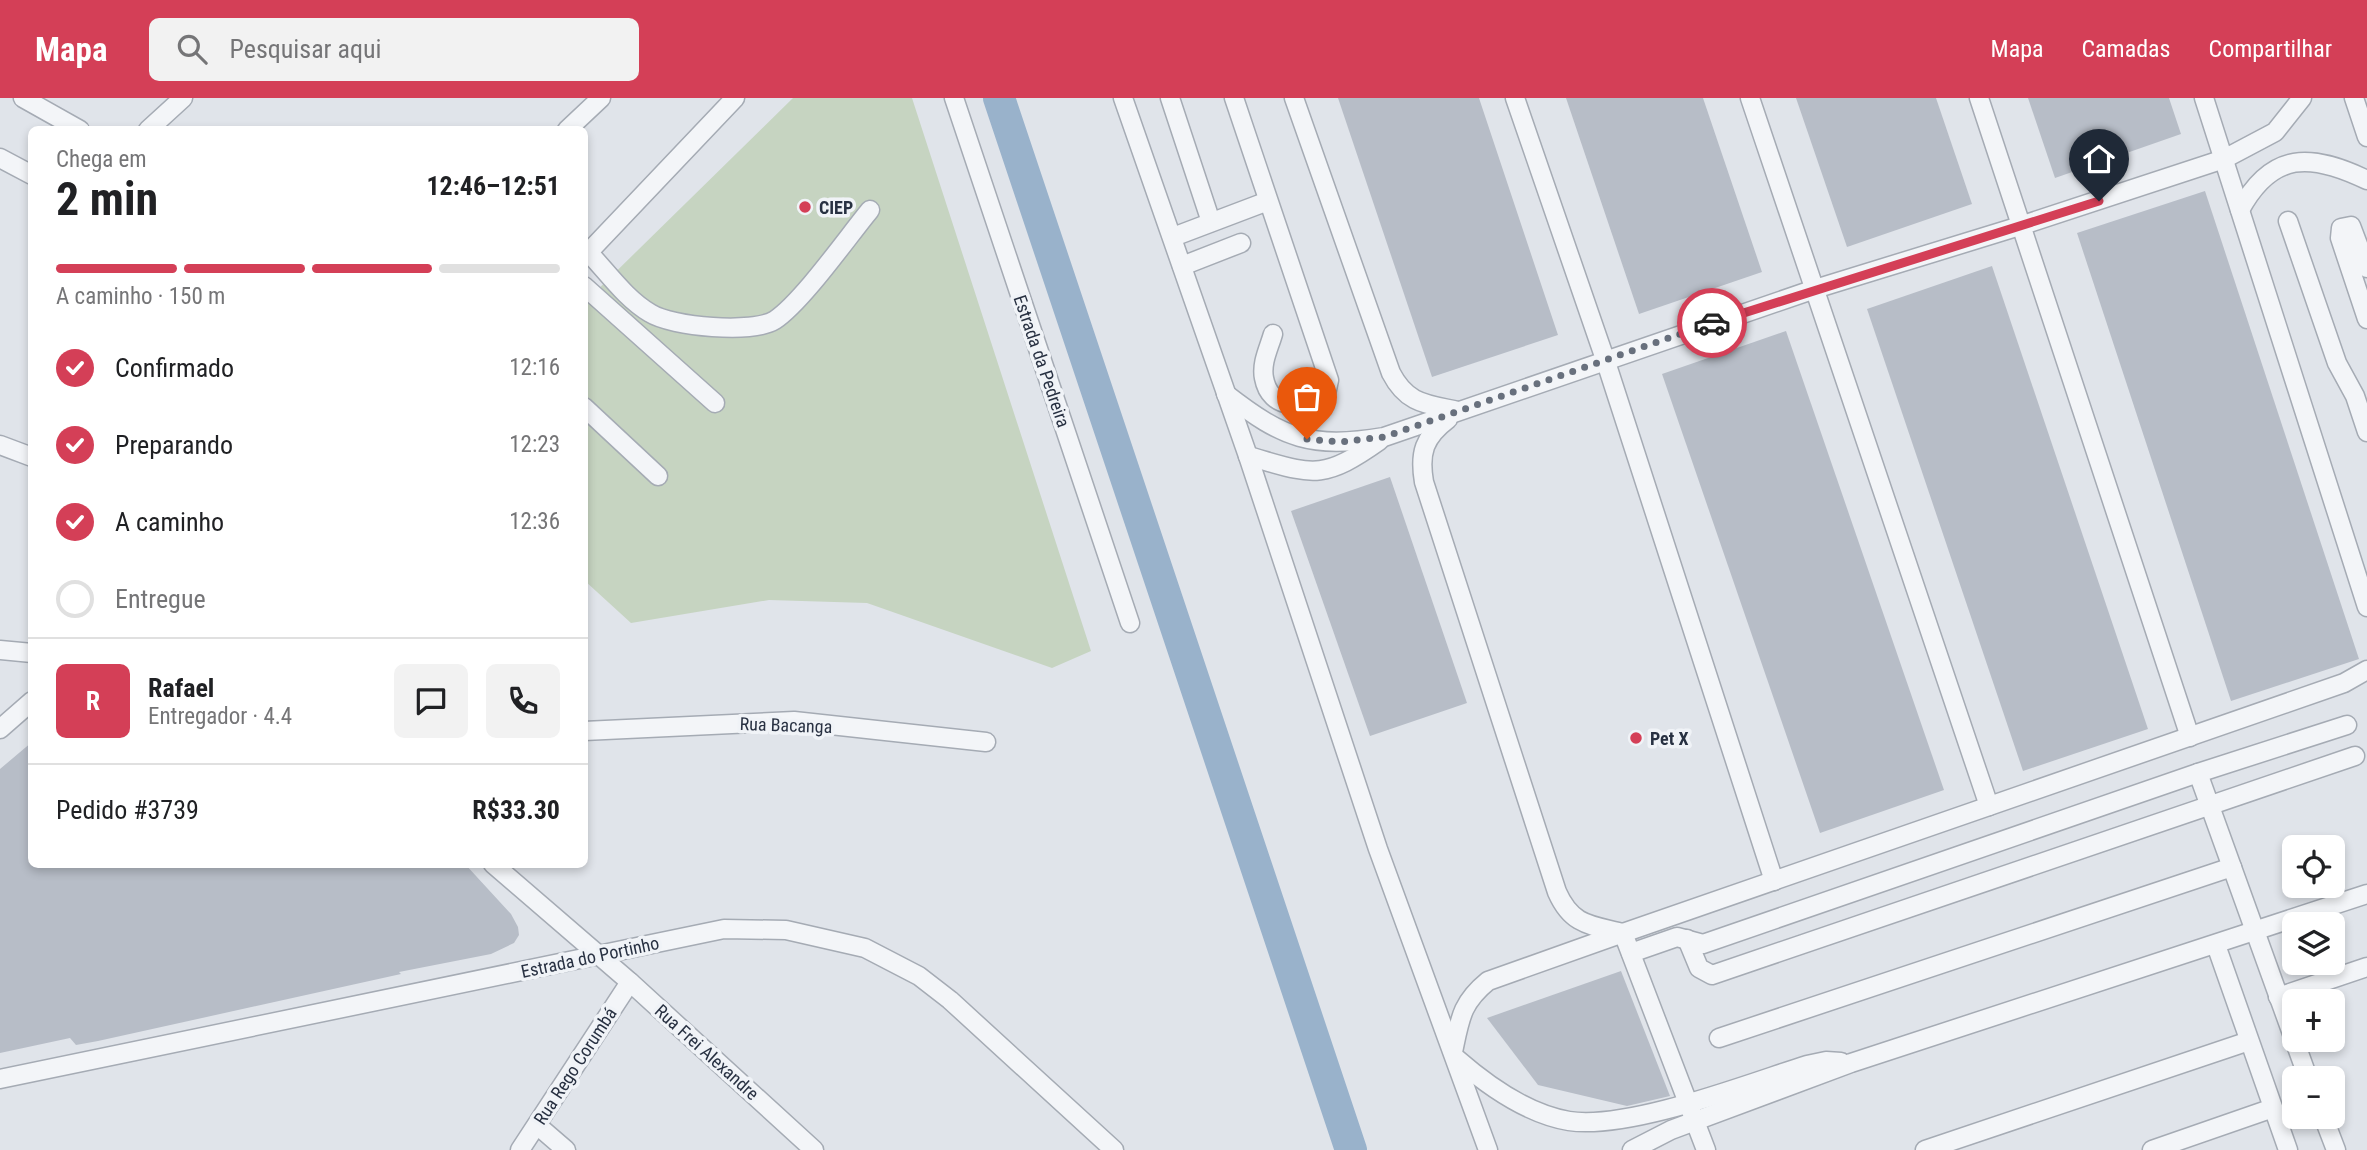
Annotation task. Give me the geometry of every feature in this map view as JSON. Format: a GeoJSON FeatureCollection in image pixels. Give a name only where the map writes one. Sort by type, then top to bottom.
{"type":"FeatureCollection","features":[{"type":"Feature","properties":{"kind":"street"},"geometry":{"type":"LineString","coordinates":[[152,126],[183,98]]}},
{"type":"Feature","properties":{"kind":"street"},"geometry":{"type":"LineString","coordinates":[[571,126],[601,98]]}},
{"type":"Feature","properties":{"kind":"street"},"geometry":{"type":"LineString","coordinates":[[588,254],[735,98]]}},
{"type":"Feature","properties":{"kind":"street","name":"Estrada da Pedreira"},"geometry":{"type":"LineString","coordinates":[[954,98],[1130,623]]}},
{"type":"Feature","properties":{"kind":"street"},"geometry":{"type":"LineString","coordinates":[[1123,98],[1248,456],[1378,849],[1488,1150]]}},
{"type":"Feature","properties":{"kind":"street"},"geometry":{"type":"LineString","coordinates":[[1170,98],[1211,222]]}},
{"type":"Feature","properties":{"kind":"street"},"geometry":{"type":"LineString","coordinates":[[1234,98],[1329,380],[1326,394],[1297,406],[1280,402],[1273,395],[1267,387],[1263,369],[1273,334]]}},
{"type":"Feature","properties":{"kind":"street"},"geometry":{"type":"LineString","coordinates":[[1294,98],[1395,382],[1400,391],[1412,399],[1458,411]]}},
{"type":"Feature","properties":{"kind":"street"},"geometry":{"type":"LineString","coordinates":[[1516,98],[1605,359],[1774,881]]}},
{"type":"Feature","properties":{"kind":"street"},"geometry":{"type":"LineString","coordinates":[[1750,98],[1989,806]]}},
{"type":"Feature","properties":{"kind":"street"},"geometry":{"type":"LineString","coordinates":[[1979,98],[2190,737]]}},
{"type":"Feature","properties":{"kind":"street"},"geometry":{"type":"LineString","coordinates":[[2204,98],[2367,607]]}},
{"type":"Feature","properties":{"kind":"street"},"geometry":{"type":"LineString","coordinates":[[1248,456],[1315,472],[1335,469],[1384,437],[1605,359],[2224,159],[2276,132],[2302,98]]}},
{"type":"Feature","properties":{"kind":"street"},"geometry":{"type":"LineString","coordinates":[[2354,98],[2367,137]]}},
{"type":"Feature","properties":{"kind":"street"},"geometry":{"type":"LineString","coordinates":[[34,101],[74,126]]}},
{"type":"Feature","properties":{"kind":"street"},"geometry":{"type":"LineString","coordinates":[[0,158],[28,173]]}},
{"type":"Feature","properties":{"kind":"street"},"geometry":{"type":"LineString","coordinates":[[2240,210],[2253,186],[2270,172],[2291,162],[2342,168],[2367,180]]}},
{"type":"Feature","properties":{"kind":"street"},"geometry":{"type":"LineString","coordinates":[[1173,237],[1268,201]]}},
{"type":"Feature","properties":{"kind":"street"},"geometry":{"type":"LineString","coordinates":[[588,256],[639,307],[653,315],[670,321],[760,327],[786,311],[870,210]]}},
{"type":"Feature","properties":{"kind":"street"},"geometry":{"type":"LineString","coordinates":[[2288,221],[2337,363],[2361,393],[2367,432]]}},
{"type":"Feature","properties":{"kind":"street"},"geometry":{"type":"LineString","coordinates":[[2367,268],[2351,226],[2341,228],[2340,238],[2367,318]]}},
{"type":"Feature","properties":{"kind":"street"},"geometry":{"type":"LineString","coordinates":[[1182,267],[1241,243]]}},
{"type":"Feature","properties":{"kind":"street"},"geometry":{"type":"LineString","coordinates":[[588,290],[715,403]]}},
{"type":"Feature","properties":{"kind":"street"},"geometry":{"type":"LineString","coordinates":[[1226,394],[1261,421],[1292,436],[1322,443],[1384,437]]}},
{"type":"Feature","properties":{"kind":"street"},"geometry":{"type":"LineString","coordinates":[[588,411],[658,476]]}},
{"type":"Feature","properties":{"kind":"street"},"geometry":{"type":"LineString","coordinates":[[1458,411],[1433,430],[1424,444],[1421,462],[1424,482],[1557,892],[1572,917],[1583,924],[1623,933]]}},
{"type":"Feature","properties":{"kind":"street"},"geometry":{"type":"LineString","coordinates":[[0,445],[28,456]]}},
{"type":"Feature","properties":{"kind":"street"},"geometry":{"type":"LineString","coordinates":[[0,650],[28,653]]}},
{"type":"Feature","properties":{"kind":"street"},"geometry":{"type":"LineString","coordinates":[[1454,1054],[1461,1012],[1471,995],[1488,981],[2344,683],[2367,670]]}},
{"type":"Feature","properties":{"kind":"street"},"geometry":{"type":"LineString","coordinates":[[0,729],[28,705]]}},
{"type":"Feature","properties":{"kind":"street","name":"Rua Bacanga"},"geometry":{"type":"LineString","coordinates":[[588,732],[794,721],[986,742]]}},
{"type":"Feature","properties":{"kind":"street"},"geometry":{"type":"LineString","coordinates":[[1631,953],[1677,937],[1703,944],[2198,773],[2347,725]]}},
{"type":"Feature","properties":{"kind":"street"},"geometry":{"type":"LineString","coordinates":[[1686,939],[1699,968],[1712,975],[2355,756]]}},
{"type":"Feature","properties":{"kind":"street"},"geometry":{"type":"LineString","coordinates":[[2198,773],[2304,1066]]}},
{"type":"Feature","properties":{"kind":"street"},"geometry":{"type":"LineString","coordinates":[[1719,1038],[2232,867]]}},
{"type":"Feature","properties":{"kind":"street","name":"Rua Frei Alexandre"},"geometry":{"type":"LineString","coordinates":[[498,868],[630,982],[814,1150]]}},
{"type":"Feature","properties":{"kind":"street"},"geometry":{"type":"LineString","coordinates":[[1632,1150],[1671,1130],[1851,1063],[2367,894]]}},
{"type":"Feature","properties":{"kind":"street","name":"Estrada do Portinho"},"geometry":{"type":"LineString","coordinates":[[0,1079],[724,929],[786,930],[865,948],[919,976],[950,1000],[1114,1150]]}},
{"type":"Feature","properties":{"kind":"street"},"geometry":{"type":"LineString","coordinates":[[1623,933],[1706,1150]]}},
{"type":"Feature","properties":{"kind":"street"},"geometry":{"type":"LineString","coordinates":[[2216,945],[2288,1150]]}},
{"type":"Feature","properties":{"kind":"street"},"geometry":{"type":"LineString","coordinates":[[2278,997],[2367,967]]}},
{"type":"Feature","properties":{"kind":"street","name":"Rua Rego Corumbá"},"geometry":{"type":"LineString","coordinates":[[520,1150],[630,982]]}},
{"type":"Feature","properties":{"kind":"street"},"geometry":{"type":"LineString","coordinates":[[1925,1150],[2249,1041]]}},
{"type":"Feature","properties":{"kind":"street"},"geometry":{"type":"LineString","coordinates":[[1454,1054],[1497,1090],[1533,1109],[1565,1120],[1611,1121],[1688,1102],[1807,1065],[1826,1061],[1851,1063]]}},
{"type":"Feature","properties":{"kind":"street"},"geometry":{"type":"LineString","coordinates":[[2152,1150],[2273,1108]]}},
{"type":"Feature","properties":{"kind":"street"},"geometry":{"type":"LineString","coordinates":[[537,1125],[566,1150]]}},
{"type":"Feature","properties":{"kind":"street"},"geometry":{"type":"LineString","coordinates":[[2328,1129],[2336,1150]]}},
{"type":"Feature","properties":{"kind":"green space"},"geometry":{"type":"Polygon","coordinates":[[[793,98],[912,98],[1091,651],[1052,668],[867,603],[769,600],[631,623],[588,584],[588,299],[793,98]]]}},
{"type":"Feature","properties":{"kind":"building"},"geometry":{"type":"Polygon","coordinates":[[[1338,98],[1479,98],[1558,335],[1432,377],[1338,98]]]}},
{"type":"Feature","properties":{"kind":"building"},"geometry":{"type":"Polygon","coordinates":[[[1566,98],[1703,98],[1762,272],[1639,314],[1566,98]]]}},
{"type":"Feature","properties":{"kind":"building"},"geometry":{"type":"Polygon","coordinates":[[[1796,98],[1936,98],[1972,204],[1847,247],[1796,98]]]}},
{"type":"Feature","properties":{"kind":"building"},"geometry":{"type":"Polygon","coordinates":[[[2028,98],[2169,98],[2181,134],[2055,178],[2028,98]]]}},
{"type":"Feature","properties":{"kind":"building"},"geometry":{"type":"Polygon","coordinates":[[[2205,191],[2359,659],[2231,701],[2077,233],[2205,191]]]}},
{"type":"Feature","properties":{"kind":"building"},"geometry":{"type":"Polygon","coordinates":[[[1992,266],[2148,729],[2023,771],[1867,309],[1992,266]]]}},
{"type":"Feature","properties":{"kind":"building"},"geometry":{"type":"Polygon","coordinates":[[[1786,331],[1944,790],[1820,833],[1662,374],[1786,331]]]}},
{"type":"Feature","properties":{"kind":"building"},"geometry":{"type":"Polygon","coordinates":[[[1390,477],[1467,703],[1370,736],[1291,511],[1390,477]]]}},
{"type":"Feature","properties":{"kind":"building"},"geometry":{"type":"Polygon","coordinates":[[[28,745],[28,868],[469,868],[511,914],[519,935],[514,943],[491,954],[399,972],[401,974],[98,1041],[76,1045],[70,1038],[0,1053],[0,769],[28,745]]]}},
{"type":"Feature","properties":{"kind":"building"},"geometry":{"type":"Polygon","coordinates":[[[1621,971],[1670,1096],[1627,1106],[1538,1085],[1487,1018],[1621,971]]]}},
{"type":"Feature","properties":{"kind":"waterway"},"geometry":{"type":"LineString","coordinates":[[999,98],[1351,1150]]}},
{"type":"Feature","properties":{"kind":"way so far"},"geometry":{"type":"LineString","coordinates":[[1307,439],[1322,443],[1356,442],[1384,437],[1712,323]]}},
{"type":"Feature","properties":{"kind":"place","name":"CIEP"},"geometry":{"type":"Point","coordinates":[805,207]}},
{"type":"Feature","properties":{"kind":"place","name":"Pet X"},"geometry":{"type":"Point","coordinates":[1636,738]}},
{"type":"Feature","properties":{"kind":"route"},"geometry":{"type":"LineString","coordinates":[[1712,323],[2099,201]]}}]}
